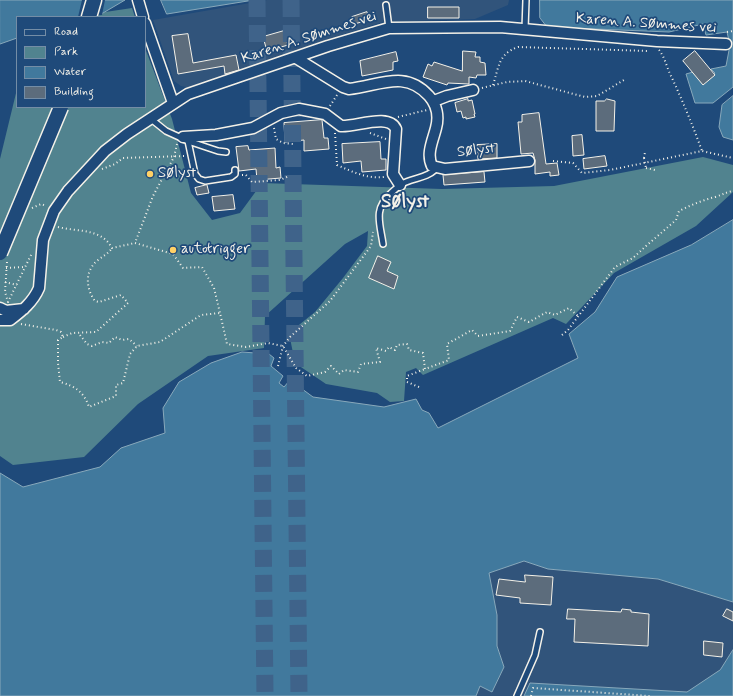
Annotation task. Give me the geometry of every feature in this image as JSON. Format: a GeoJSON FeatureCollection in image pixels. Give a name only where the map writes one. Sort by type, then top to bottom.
{"type":"FeatureCollection","features":[{"type":"Feature","properties":{"kind":"main road"},"geometry":{"type":"LineString","coordinates":[[89,16],[94,0]]}},
{"type":"Feature","properties":{"kind":"main road"},"geometry":{"type":"LineString","coordinates":[[4,256],[61,108]]}},
{"type":"Feature","properties":{"kind":"street"},"geometry":{"type":"LineString","coordinates":[[138,2],[143,16]]}},
{"type":"Feature","properties":{"kind":"street"},"geometry":{"type":"LineString","coordinates":[[146,26],[173,104]]}},
{"type":"Feature","properties":{"kind":"street","name":"Karen A. Sømmes vei"},"geometry":{"type":"LineString","coordinates":[[0,320],[10,320],[24,309],[34,298],[39,288],[43,240],[54,211],[81,175],[105,151],[150,118],[188,94],[296,58],[341,41],[388,28],[469,27],[526,29],[658,46],[726,44]]}},
{"type":"Feature","properties":{"kind":"street"},"geometry":{"type":"LineString","coordinates":[[296,58],[343,87],[349,89],[393,80],[408,82],[419,87],[434,103],[437,124],[430,157],[432,166],[436,169]]}},
{"type":"Feature","properties":{"kind":"street"},"geometry":{"type":"LineString","coordinates":[[434,103],[447,96],[473,90]]}},
{"type":"Feature","properties":{"kind":"street"},"geometry":{"type":"LineString","coordinates":[[183,138],[228,133],[252,128],[281,114],[299,109],[325,114],[336,124],[345,126],[383,120],[392,122],[396,129],[393,174],[400,185]]}},
{"type":"Feature","properties":{"kind":"street","name":"Sølyst"},"geometry":{"type":"LineString","coordinates":[[436,169],[445,170],[529,161]]}},
{"type":"Feature","properties":{"kind":"street"},"geometry":{"type":"LineString","coordinates":[[0,308],[6,311],[24,309]]}},
{"type":"Feature","properties":{"kind":"lane"},"geometry":{"type":"LineString","coordinates":[[526,0],[526,29]]}},
{"type":"Feature","properties":{"kind":"lane"},"geometry":{"type":"LineString","coordinates":[[386,5],[388,28]]}},
{"type":"Feature","properties":{"kind":"lane"},"geometry":{"type":"LineString","coordinates":[[150,118],[160,128],[218,151],[226,152]]}},
{"type":"Feature","properties":{"kind":"lane"},"geometry":{"type":"LineString","coordinates":[[183,138],[191,155],[195,174],[201,180],[231,177],[235,172]]}},
{"type":"Feature","properties":{"kind":"lane"},"geometry":{"type":"LineString","coordinates":[[383,244],[378,216],[380,206],[400,185],[428,176],[436,169]]}},
{"type":"Feature","properties":{"kind":"lane"},"geometry":{"type":"LineString","coordinates":[[517,696],[535,655],[540,632]]}},
{"type":"Feature","properties":{"kind":"path"},"geometry":{"type":"LineString","coordinates":[[727,32],[733,31]]}},
{"type":"Feature","properties":{"kind":"path"},"geometry":{"type":"LineString","coordinates":[[493,85],[502,56],[511,50],[518,48],[658,46],[685,104],[702,151]]}},
{"type":"Feature","properties":{"kind":"path"},"geometry":{"type":"LineString","coordinates":[[473,90],[507,82],[525,81],[585,97],[597,96],[624,80]]}},
{"type":"Feature","properties":{"kind":"path"},"geometry":{"type":"LineString","coordinates":[[325,114],[343,87]]}},
{"type":"Feature","properties":{"kind":"path"},"geometry":{"type":"LineString","coordinates":[[392,122],[401,115],[419,112],[434,103]]}},
{"type":"Feature","properties":{"kind":"path"},"geometry":{"type":"LineString","coordinates":[[269,120],[273,125],[276,139],[283,143],[293,144]]}},
{"type":"Feature","properties":{"kind":"path"},"geometry":{"type":"LineString","coordinates":[[336,124],[334,129],[337,165],[357,174],[371,178],[384,177],[393,174]]}},
{"type":"Feature","properties":{"kind":"path"},"geometry":{"type":"LineString","coordinates":[[367,132],[380,135],[386,139],[395,139]]}},
{"type":"Feature","properties":{"kind":"path"},"geometry":{"type":"LineString","coordinates":[[135,243],[153,196],[183,138]]}},
{"type":"Feature","properties":{"kind":"path"},"geometry":{"type":"LineString","coordinates":[[553,161],[572,163],[582,173],[610,170],[702,151],[733,158]]}},
{"type":"Feature","properties":{"kind":"path"},"geometry":{"type":"LineString","coordinates":[[645,152],[644,158],[646,168],[654,170]]}},
{"type":"Feature","properties":{"kind":"path"},"geometry":{"type":"LineString","coordinates":[[97,170],[115,164],[123,158],[174,157],[191,155]]}},
{"type":"Feature","properties":{"kind":"path"},"geometry":{"type":"LineString","coordinates":[[235,172],[246,175],[252,182],[280,180],[289,176]]}},
{"type":"Feature","properties":{"kind":"path"},"geometry":{"type":"LineString","coordinates":[[562,334],[568,330],[579,317],[616,267],[632,258],[676,220],[680,210],[707,198],[733,191]]}},
{"type":"Feature","properties":{"kind":"path"},"geometry":{"type":"LineString","coordinates":[[54,211],[61,216],[57,225],[59,228],[100,235],[108,241],[112,248]]}},
{"type":"Feature","properties":{"kind":"path"},"geometry":{"type":"LineString","coordinates":[[278,366],[283,346],[290,337],[330,301],[372,246],[373,225],[378,216]]}},
{"type":"Feature","properties":{"kind":"path"},"geometry":{"type":"LineString","coordinates":[[4,256],[6,268],[5,292],[8,302],[31,253],[43,240]]}},
{"type":"Feature","properties":{"kind":"path"},"geometry":{"type":"LineString","coordinates":[[220,313],[200,314],[160,342],[137,346],[130,354],[124,383],[116,385],[116,396],[89,408],[86,399],[75,386],[60,382],[58,340],[72,334],[96,332],[128,303],[121,294],[100,302],[95,301],[87,287],[88,275],[92,266],[112,248],[135,243],[173,254],[183,268],[202,267],[214,288],[220,313],[227,344],[246,347],[268,343],[283,346],[296,368],[307,376],[325,372],[331,366],[339,374],[344,370],[358,372],[361,364],[380,362],[376,348],[386,351],[389,347],[395,350],[397,345],[406,344],[409,350],[422,353],[425,369]]}},
{"type":"Feature","properties":{"kind":"path"},"geometry":{"type":"LineString","coordinates":[[6,268],[25,267]]}},
{"type":"Feature","properties":{"kind":"path"},"geometry":{"type":"LineString","coordinates":[[5,282],[16,284]]}},
{"type":"Feature","properties":{"kind":"path"},"geometry":{"type":"LineString","coordinates":[[419,387],[407,382],[408,376],[449,360],[447,344],[472,330],[478,336],[504,333],[510,331],[517,317],[529,322],[547,312],[555,315],[569,308],[579,317]]}},
{"type":"Feature","properties":{"kind":"path"},"geometry":{"type":"LineString","coordinates":[[17,324],[56,330],[61,332],[63,337]]}},
{"type":"Feature","properties":{"kind":"path"},"geometry":{"type":"LineString","coordinates":[[79,334],[87,344],[92,346],[102,342],[109,343],[115,338],[122,340],[129,339],[137,346]]}},
{"type":"Feature","properties":{"kind":"path"},"geometry":{"type":"LineString","coordinates":[[531,696],[533,688],[650,696]]}},
{"type":"Feature","properties":{"kind":"shaded area"},"geometry":{"type":"Polygon","coordinates":[[[267,0],[509,0],[508,5],[475,19],[383,22],[325,40],[212,82],[190,88],[181,86],[174,81],[153,20],[267,0]]]}},
{"type":"Feature","properties":{"kind":"shaded area"},"geometry":{"type":"Polygon","coordinates":[[[524,561],[549,569],[658,579],[733,602],[733,650],[720,670],[687,692],[530,683],[524,696],[476,696],[480,686],[492,692],[504,667],[497,646],[497,615],[489,573],[524,561]]]}},
{"type":"Feature","properties":{"kind":"green space"},"geometry":{"type":"Polygon","coordinates":[[[132,8],[135,16],[79,16],[132,8]]]}},
{"type":"Feature","properties":{"kind":"green space"},"geometry":{"type":"Polygon","coordinates":[[[146,51],[172,119],[191,193],[212,220],[240,213],[262,183],[442,189],[554,186],[703,157],[733,165],[733,192],[696,226],[614,273],[566,324],[553,318],[423,375],[416,368],[406,372],[404,401],[390,402],[377,393],[326,384],[295,363],[289,333],[315,312],[343,278],[367,246],[368,231],[345,244],[265,316],[264,348],[208,356],[138,404],[84,457],[13,465],[0,456],[0,159],[16,93],[16,108],[146,108],[146,51]]]}},
{"type":"Feature","properties":{"kind":"water"},"geometry":{"type":"Polygon","coordinates":[[[0,0],[125,0],[103,13],[93,16],[16,16],[16,38],[0,44],[0,0]]]}},
{"type":"Feature","properties":{"kind":"water"},"geometry":{"type":"Polygon","coordinates":[[[161,0],[254,0],[167,14],[161,0]]]}},
{"type":"Feature","properties":{"kind":"water"},"geometry":{"type":"Polygon","coordinates":[[[540,0],[733,0],[733,87],[713,103],[695,103],[686,74],[693,72],[703,83],[715,73],[711,69],[726,66],[730,45],[727,32],[706,35],[703,24],[669,32],[547,27],[540,18],[540,0]]]}},
{"type":"Feature","properties":{"kind":"water"},"geometry":{"type":"Polygon","coordinates":[[[733,96],[733,140],[723,137],[719,127],[722,105],[733,96]]]}},
{"type":"Feature","properties":{"kind":"water"},"geometry":{"type":"Polygon","coordinates":[[[733,220],[733,602],[658,579],[548,569],[524,561],[489,573],[497,615],[497,646],[504,667],[492,692],[480,686],[476,696],[0,696],[0,473],[23,487],[100,467],[121,448],[165,433],[163,408],[179,382],[211,363],[242,352],[269,354],[274,358],[271,366],[283,376],[279,383],[284,387],[290,380],[313,397],[384,407],[416,399],[422,410],[429,413],[438,428],[578,358],[569,334],[595,312],[617,277],[691,245],[733,220]]]}},
{"type":"Feature","properties":{"kind":"water"},"geometry":{"type":"Polygon","coordinates":[[[733,650],[733,696],[524,696],[530,683],[687,692],[720,670],[733,650]]]}},
{"type":"Feature","properties":{"kind":"pier"},"geometry":{"type":"Polygon","coordinates":[[[82,0],[105,0],[102,15],[78,16],[82,0]]]}},
{"type":"Feature","properties":{"kind":"building"},"geometry":{"type":"Polygon","coordinates":[[[428,7],[459,7],[459,18],[428,18],[428,7]]]}},
{"type":"Feature","properties":{"kind":"building"},"geometry":{"type":"Polygon","coordinates":[[[367,12],[369,20],[354,24],[352,17],[367,12]]]}},
{"type":"Feature","properties":{"kind":"building"},"geometry":{"type":"Polygon","coordinates":[[[284,31],[288,45],[267,51],[263,37],[284,31]]]}},
{"type":"Feature","properties":{"kind":"building"},"geometry":{"type":"Polygon","coordinates":[[[188,34],[193,63],[236,55],[239,70],[225,74],[224,66],[178,74],[172,36],[188,34]]]}},
{"type":"Feature","properties":{"kind":"building"},"geometry":{"type":"Polygon","coordinates":[[[463,51],[476,52],[475,57],[480,57],[480,62],[485,63],[486,75],[477,75],[476,78],[469,77],[469,84],[448,83],[447,85],[423,77],[428,64],[432,66],[434,62],[462,71],[463,51]]]}},
{"type":"Feature","properties":{"kind":"building"},"geometry":{"type":"Polygon","coordinates":[[[695,51],[715,75],[703,85],[683,61],[695,51]]]}},
{"type":"Feature","properties":{"kind":"building"},"geometry":{"type":"Polygon","coordinates":[[[396,52],[398,61],[393,62],[393,70],[362,76],[360,61],[396,52]]]}},
{"type":"Feature","properties":{"kind":"building"},"geometry":{"type":"Polygon","coordinates":[[[468,99],[468,101],[472,100],[475,117],[466,119],[466,117],[463,118],[461,111],[457,112],[455,103],[468,99]]]}},
{"type":"Feature","properties":{"kind":"building"},"geometry":{"type":"Polygon","coordinates":[[[607,99],[615,101],[614,131],[596,131],[596,101],[604,101],[607,99]]]}},
{"type":"Feature","properties":{"kind":"building"},"geometry":{"type":"Polygon","coordinates":[[[539,113],[546,164],[557,163],[559,175],[550,176],[550,172],[535,174],[535,160],[533,153],[521,154],[518,122],[522,122],[522,115],[539,113]]]}},
{"type":"Feature","properties":{"kind":"building"},"geometry":{"type":"Polygon","coordinates":[[[322,120],[324,138],[328,138],[329,149],[304,151],[304,140],[285,142],[284,123],[322,120]]]}},
{"type":"Feature","properties":{"kind":"building"},"geometry":{"type":"Polygon","coordinates":[[[582,135],[584,155],[573,156],[572,136],[582,135]]]}},
{"type":"Feature","properties":{"kind":"building"},"geometry":{"type":"Polygon","coordinates":[[[380,142],[381,159],[386,159],[386,170],[362,172],[361,161],[343,163],[342,144],[380,142]]]}},
{"type":"Feature","properties":{"kind":"building"},"geometry":{"type":"Polygon","coordinates":[[[497,144],[497,158],[478,159],[477,145],[497,144]]]}},
{"type":"Feature","properties":{"kind":"building"},"geometry":{"type":"Polygon","coordinates":[[[248,146],[249,150],[275,148],[276,168],[280,167],[281,178],[257,180],[256,169],[239,171],[236,147],[248,146]]]}},
{"type":"Feature","properties":{"kind":"building"},"geometry":{"type":"Polygon","coordinates":[[[605,156],[607,166],[584,169],[583,159],[605,156]]]}},
{"type":"Feature","properties":{"kind":"building"},"geometry":{"type":"Polygon","coordinates":[[[484,172],[485,182],[444,185],[443,175],[484,172]]]}},
{"type":"Feature","properties":{"kind":"building"},"geometry":{"type":"Polygon","coordinates":[[[207,185],[209,193],[197,195],[195,188],[207,185]]]}},
{"type":"Feature","properties":{"kind":"building"},"geometry":{"type":"Polygon","coordinates":[[[233,195],[235,209],[214,211],[212,197],[233,195]]]}},
{"type":"Feature","properties":{"kind":"building"},"geometry":{"type":"Polygon","coordinates":[[[378,256],[391,262],[387,271],[398,276],[394,289],[369,278],[378,256]]]}},
{"type":"Feature","properties":{"kind":"building"},"geometry":{"type":"Polygon","coordinates":[[[525,575],[553,577],[551,605],[520,603],[520,598],[496,595],[499,579],[525,582],[525,575]]]}},
{"type":"Feature","properties":{"kind":"building"},"geometry":{"type":"Polygon","coordinates":[[[568,609],[621,612],[622,609],[631,610],[631,612],[649,614],[648,646],[574,642],[575,619],[567,619],[568,609]]]}},
{"type":"Feature","properties":{"kind":"building"},"geometry":{"type":"Polygon","coordinates":[[[727,609],[733,612],[733,621],[723,616],[727,609]]]}},
{"type":"Feature","properties":{"kind":"building"},"geometry":{"type":"Polygon","coordinates":[[[704,641],[723,643],[722,657],[704,655],[704,641]]]}},
{"type":"Feature","properties":{"kind":"tunnel"},"geometry":{"type":"LineString","coordinates":[[257,0],[265,696]]}},
{"type":"Feature","properties":{"kind":"tunnel"},"geometry":{"type":"LineString","coordinates":[[291,0],[299,696]]}},
{"type":"Feature","properties":{"kind":"place","name":"Sølyst"},"geometry":{"type":"Point","coordinates":[150,174]}},
{"type":"Feature","properties":{"kind":"place","name":"autotrigger"},"geometry":{"type":"Point","coordinates":[173,250]}},
{"type":"Feature","properties":{"kind":"district","name":"Sølyst"},"geometry":{"type":"Point","coordinates":[405,203]}}]}
